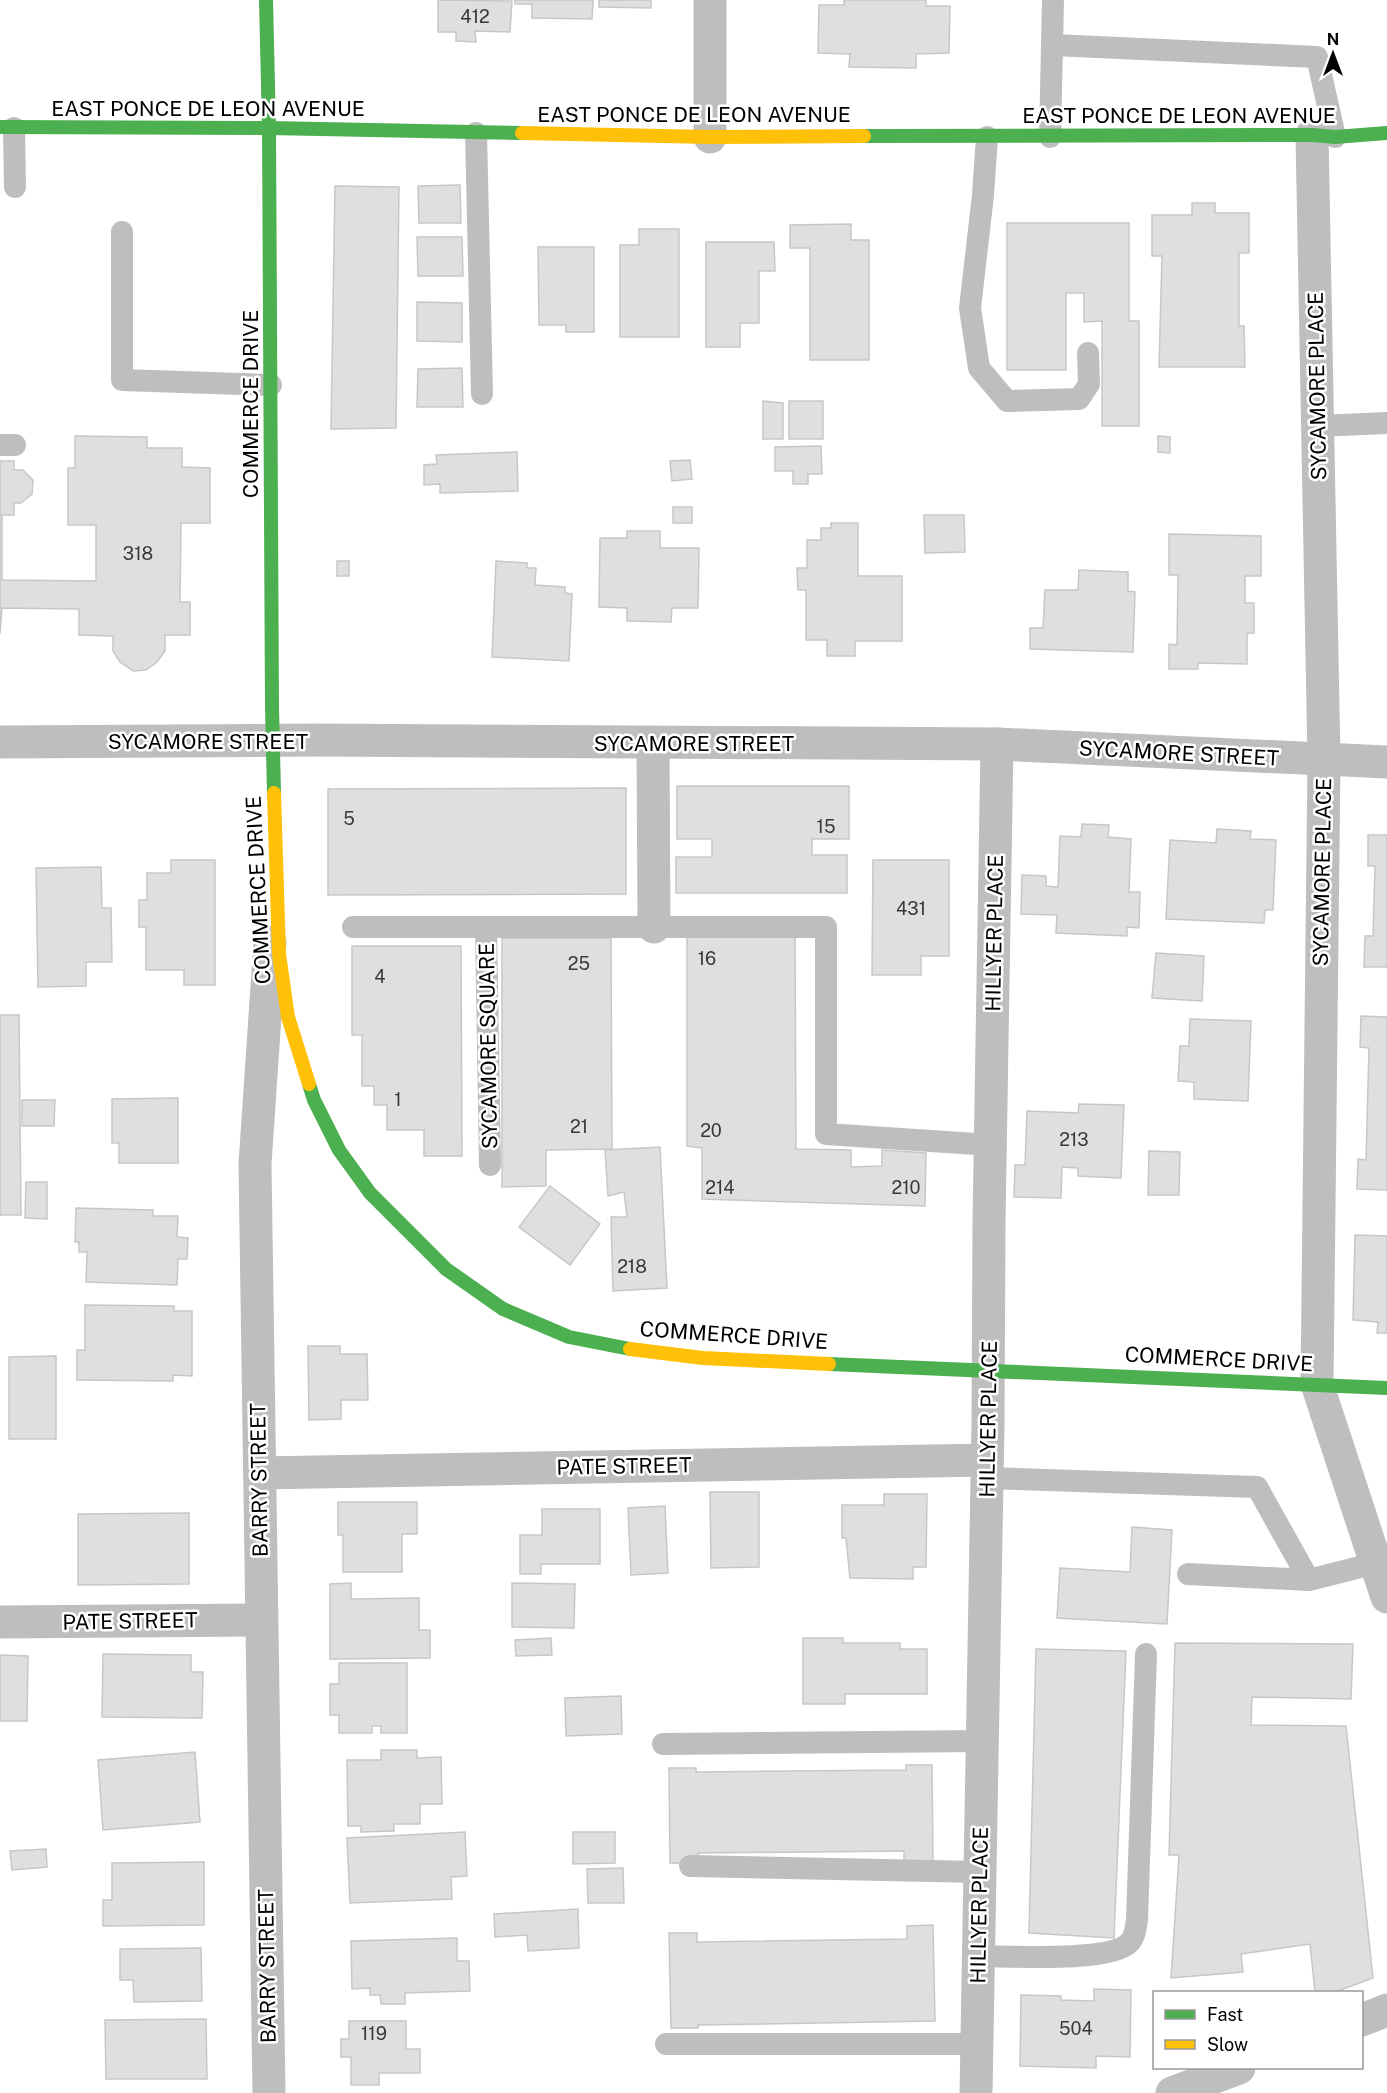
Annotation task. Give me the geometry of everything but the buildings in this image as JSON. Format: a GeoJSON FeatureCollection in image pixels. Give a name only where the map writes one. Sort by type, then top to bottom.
{"type":"FeatureCollection","features":[{"type":"Feature","properties":{"kind":"main road","name":"COMMERCE DRIVE"},"geometry":{"type":"LineString","coordinates":[[266,0],[269,128],[272,707],[279,954],[288,1017],[314,1100],[339,1150],[370,1193],[446,1269],[503,1309],[569,1337],[627,1349],[703,1358],[1387,1388]]}},
{"type":"Feature","properties":{"kind":"main road","name":"EAST PONCE DE LEON AVENUE"},"geometry":{"type":"LineString","coordinates":[[7,128],[269,128],[710,137],[1324,136],[1387,133]]}},
{"type":"Feature","properties":{"kind":"street"},"geometry":{"type":"LineString","coordinates":[[710,0],[710,137]]}},
{"type":"Feature","properties":{"kind":"street","name":"SYCAMORE PLACE"},"geometry":{"type":"LineString","coordinates":[[1324,136],[1318,426],[1324,760],[1317,1384],[1387,1597]]}},
{"type":"Feature","properties":{"kind":"street","name":"SYCAMORE STREET"},"geometry":{"type":"LineString","coordinates":[[0,742],[274,740],[997,744],[1387,762]]}},
{"type":"Feature","properties":{"kind":"street"},"geometry":{"type":"LineString","coordinates":[[653,742],[654,927]]}},
{"type":"Feature","properties":{"kind":"street","name":"HILLYER PLACE"},"geometry":{"type":"LineString","coordinates":[[976,2093],[997,744]]}},
{"type":"Feature","properties":{"kind":"street","name":"BARRY STREET"},"geometry":{"type":"LineString","coordinates":[[269,2093],[255,1164],[275,868]]}},
{"type":"Feature","properties":{"kind":"street","name":"PATE STREET"},"geometry":{"type":"LineString","coordinates":[[260,1473],[987,1469]]}},
{"type":"Feature","properties":{"kind":"street","name":"PATE STREET"},"geometry":{"type":"LineString","coordinates":[[0,1622],[261,1620]]}},
{"type":"Feature","properties":{"kind":"street"},"geometry":{"type":"LineString","coordinates":[[1363,2020],[1387,2010]]}},
{"type":"Feature","properties":{"kind":"street"},"geometry":{"type":"LineString","coordinates":[[1172,2093],[1234,2069]]}},
{"type":"Feature","properties":{"kind":"lane"},"geometry":{"type":"LineString","coordinates":[[1050,137],[1053,0]]}},
{"type":"Feature","properties":{"kind":"lane"},"geometry":{"type":"LineString","coordinates":[[1053,45],[1317,57],[1324,136]]}},
{"type":"Feature","properties":{"kind":"lane"},"geometry":{"type":"LineString","coordinates":[[7,128],[15,187]]}},
{"type":"Feature","properties":{"kind":"lane"},"geometry":{"type":"LineString","coordinates":[[476,133],[482,394]]}},
{"type":"Feature","properties":{"kind":"lane"},"geometry":{"type":"LineString","coordinates":[[987,137],[970,308],[979,368],[1007,401],[1079,399],[1089,384],[1088,352]]}},
{"type":"Feature","properties":{"kind":"lane"},"geometry":{"type":"LineString","coordinates":[[122,232],[122,380],[271,385]]}},
{"type":"Feature","properties":{"kind":"lane"},"geometry":{"type":"LineString","coordinates":[[1318,426],[1387,423]]}},
{"type":"Feature","properties":{"kind":"lane","name":"SYCAMORE SQUARE"},"geometry":{"type":"LineString","coordinates":[[353,927],[826,927],[826,1134],[992,1145]]}},
{"type":"Feature","properties":{"kind":"lane","name":"SYCAMORE SQUARE"},"geometry":{"type":"LineString","coordinates":[[486,927],[490,1165]]}},
{"type":"Feature","properties":{"kind":"lane"},"geometry":{"type":"LineString","coordinates":[[987,1469],[1257,1487],[1309,1580]]}},
{"type":"Feature","properties":{"kind":"lane"},"geometry":{"type":"LineString","coordinates":[[1188,1574],[1309,1580],[1376,1563]]}},
{"type":"Feature","properties":{"kind":"lane"},"geometry":{"type":"LineString","coordinates":[[979,1956],[1105,1953],[1120,1949],[1130,1943],[1137,1920],[1146,1654]]}},
{"type":"Feature","properties":{"kind":"lane"},"geometry":{"type":"LineString","coordinates":[[663,1744],[982,1741]]}},
{"type":"Feature","properties":{"kind":"lane"},"geometry":{"type":"LineString","coordinates":[[690,1866],[980,1872]]}},
{"type":"Feature","properties":{"kind":"lane"},"geometry":{"type":"LineString","coordinates":[[666,2044],[976,2044]]}},
{"type":"Feature","properties":{"kind":"traffic: fast"},"geometry":{"type":"LineString","coordinates":[[266,0],[274,793]]}},
{"type":"Feature","properties":{"kind":"traffic: fast"},"geometry":{"type":"LineString","coordinates":[[0,127],[269,128],[522,133]]}},
{"type":"Feature","properties":{"kind":"traffic: fast"},"geometry":{"type":"LineString","coordinates":[[864,136],[1312,135],[1335,137],[1387,133]]}},
{"type":"Feature","properties":{"kind":"traffic: fast"},"geometry":{"type":"LineString","coordinates":[[309,1084],[314,1100],[339,1150],[370,1193],[446,1269],[503,1309],[569,1337],[630,1349]]}},
{"type":"Feature","properties":{"kind":"traffic: fast"},"geometry":{"type":"LineString","coordinates":[[829,1364],[1387,1388]]}},
{"type":"Feature","properties":{"kind":"traffic: slow"},"geometry":{"type":"LineString","coordinates":[[522,133],[710,137],[864,136]]}},
{"type":"Feature","properties":{"kind":"traffic: slow"},"geometry":{"type":"LineString","coordinates":[[274,793],[279,954],[288,1017],[309,1084]]}},
{"type":"Feature","properties":{"kind":"traffic: slow"},"geometry":{"type":"LineString","coordinates":[[630,1349],[703,1358],[829,1364]]}}]}
